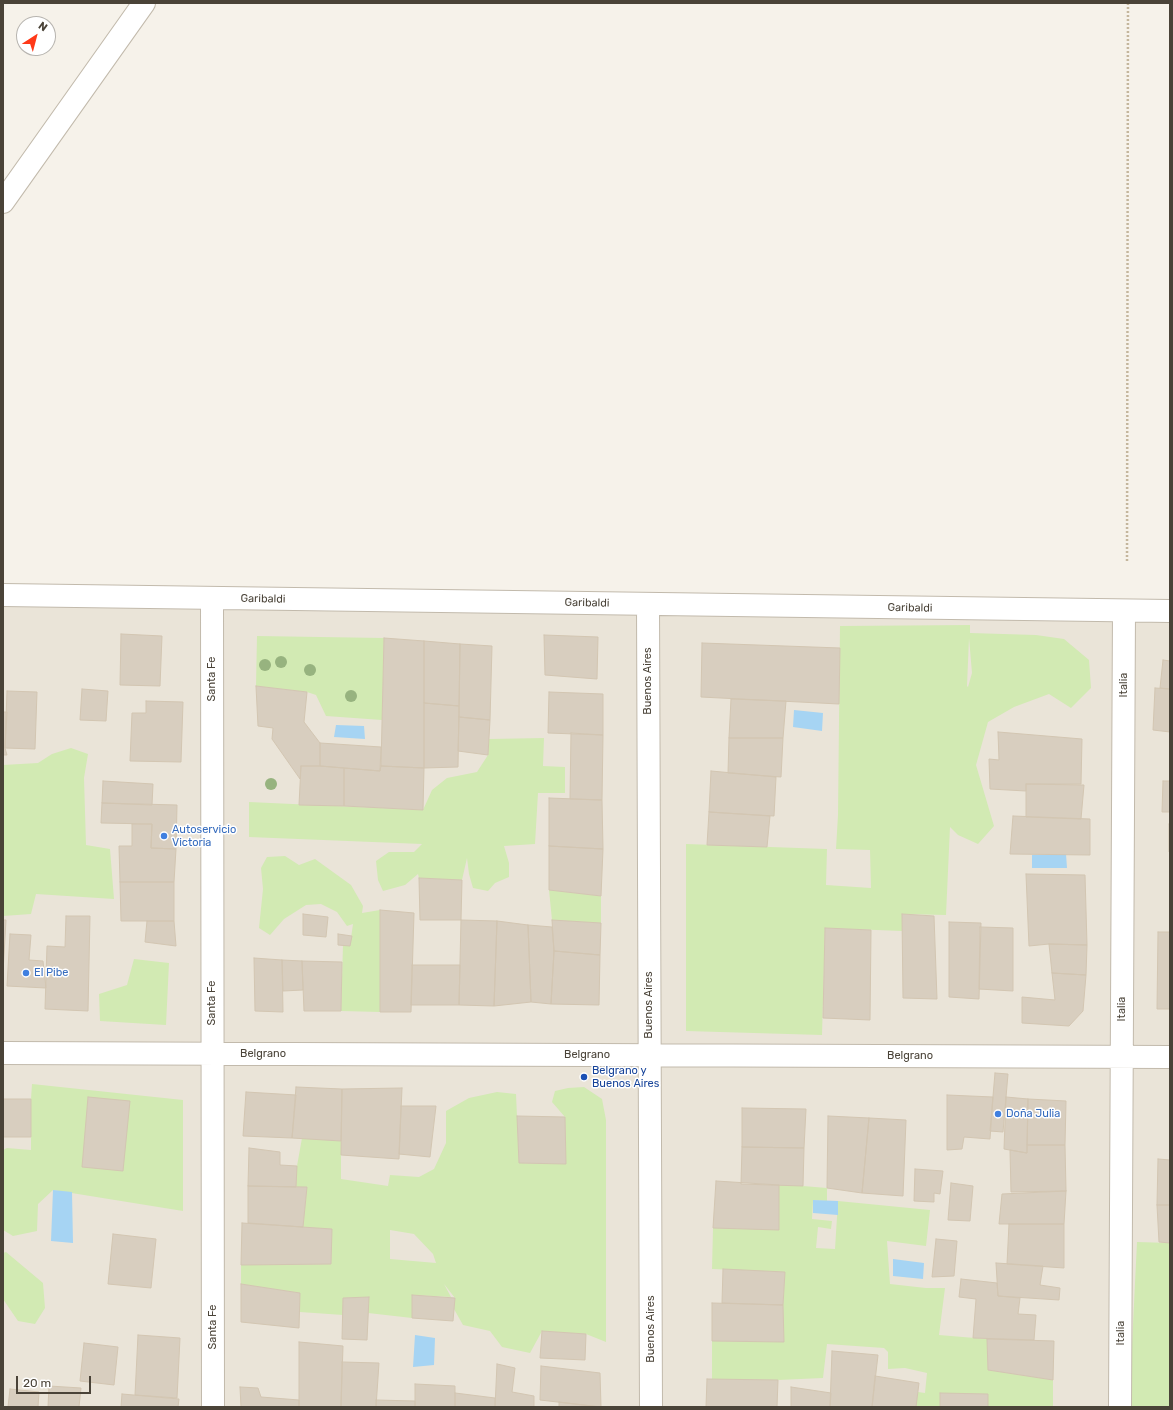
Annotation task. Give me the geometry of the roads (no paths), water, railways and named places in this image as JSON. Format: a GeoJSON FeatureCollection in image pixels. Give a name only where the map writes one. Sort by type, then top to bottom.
{"type":"FeatureCollection","features":[{"type":"Feature","properties":{"kind":"street"},"geometry":{"type":"LineString","coordinates":[[3,202],[144,3]]}},
{"type":"Feature","properties":{"kind":"street","name":"Garibaldi"},"geometry":{"type":"LineString","coordinates":[[3,595],[1170,612]]}},
{"type":"Feature","properties":{"kind":"street","name":"Santa Fe"},"geometry":{"type":"LineString","coordinates":[[212,598],[213,1407]]}},
{"type":"Feature","properties":{"kind":"street","name":"Buenos Aires"},"geometry":{"type":"LineString","coordinates":[[648,604],[651,1407]]}},
{"type":"Feature","properties":{"kind":"street","name":"Italia"},"geometry":{"type":"LineString","coordinates":[[1120,1407],[1124,611]]}},
{"type":"Feature","properties":{"kind":"street","name":"Belgrano"},"geometry":{"type":"LineString","coordinates":[[3,1053],[1170,1057]]}},
{"type":"Feature","properties":{"kind":"water"},"geometry":{"type":"Polygon","coordinates":[[[794,710],[823,713],[822,731],[793,727],[794,710]]]}},
{"type":"Feature","properties":{"kind":"water"},"geometry":{"type":"Polygon","coordinates":[[[336,725],[364,726],[365,739],[334,737],[336,725]]]}},
{"type":"Feature","properties":{"kind":"water"},"geometry":{"type":"Polygon","coordinates":[[[1066,854],[1067,868],[1032,868],[1032,855],[1066,854]]]}},
{"type":"Feature","properties":{"kind":"water"},"geometry":{"type":"Polygon","coordinates":[[[53,1190],[72,1192],[73,1243],[51,1241],[53,1190]]]}},
{"type":"Feature","properties":{"kind":"water"},"geometry":{"type":"Polygon","coordinates":[[[813,1200],[838,1201],[838,1215],[813,1213],[813,1200]]]}},
{"type":"Feature","properties":{"kind":"water"},"geometry":{"type":"Polygon","coordinates":[[[893,1259],[924,1263],[923,1279],[893,1276],[893,1259]]]}},
{"type":"Feature","properties":{"kind":"water"},"geometry":{"type":"Polygon","coordinates":[[[415,1335],[435,1338],[434,1365],[413,1367],[415,1335]]]}},
{"type":"Feature","properties":{"kind":"place","name":"Autoservicio Victoria"},"geometry":{"type":"Point","coordinates":[164,836]}},
{"type":"Feature","properties":{"kind":"place","name":"El Pibe"},"geometry":{"type":"Point","coordinates":[26,973]}},
{"type":"Feature","properties":{"kind":"place","name":"Belgrano y Buenos Aires"},"geometry":{"type":"Point","coordinates":[584,1077]}},
{"type":"Feature","properties":{"kind":"place","name":"Doña Julia"},"geometry":{"type":"Point","coordinates":[998,1114]}}]}
